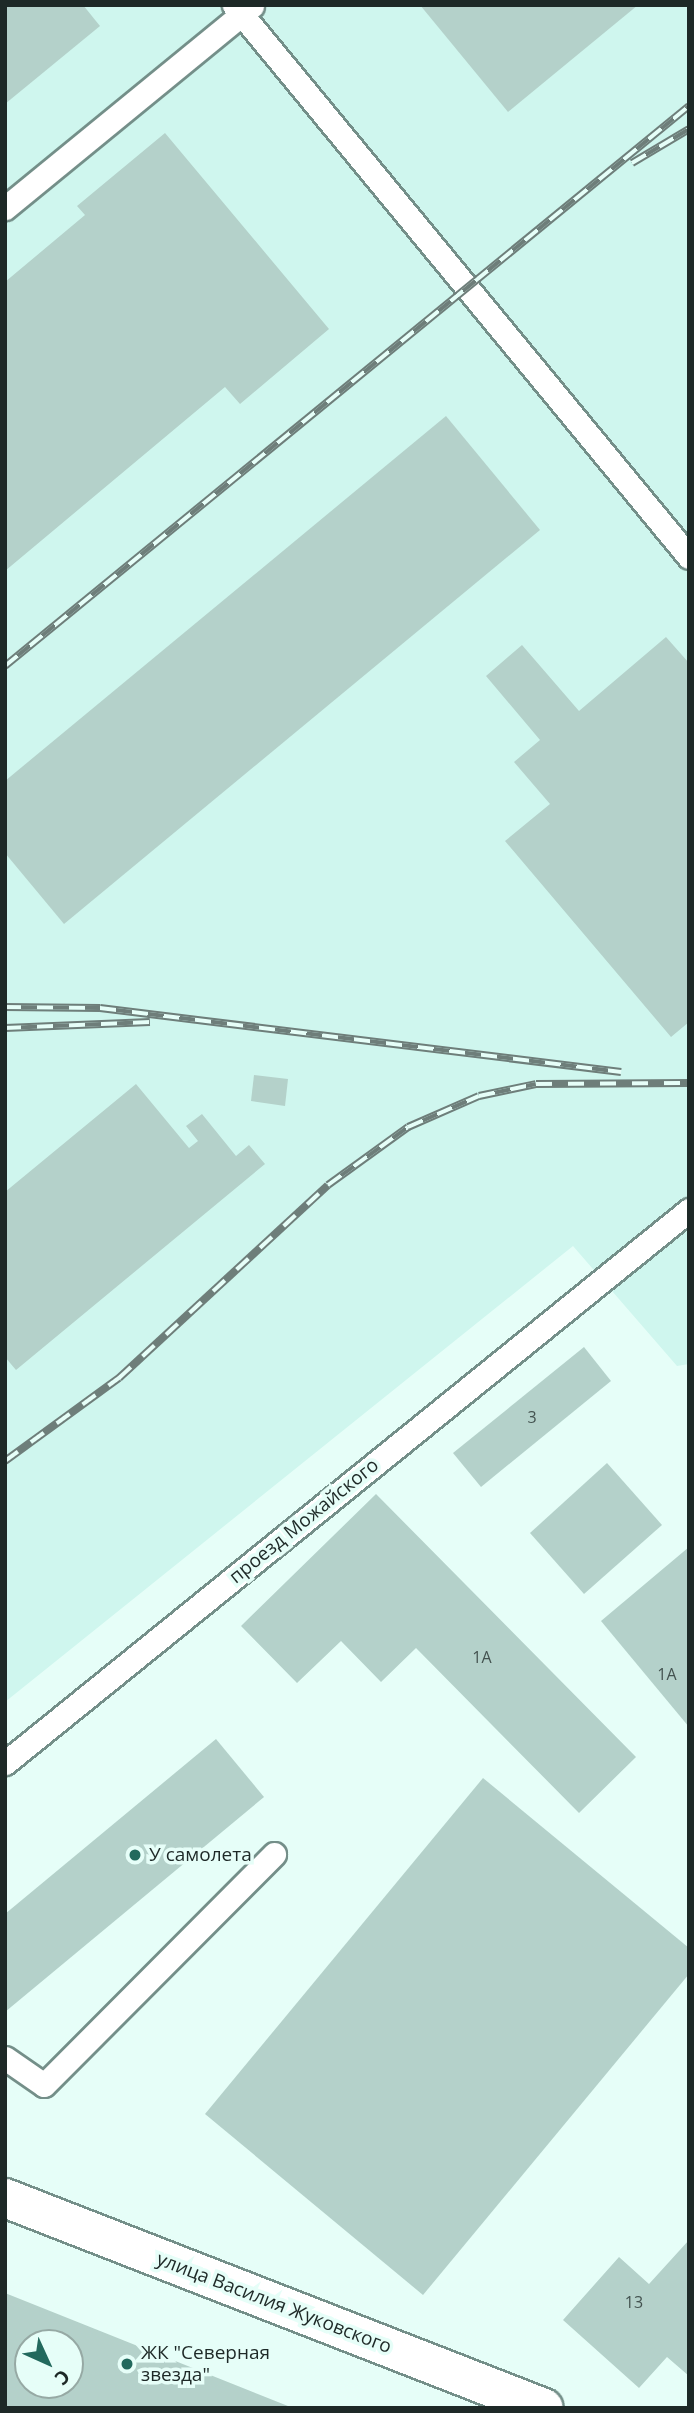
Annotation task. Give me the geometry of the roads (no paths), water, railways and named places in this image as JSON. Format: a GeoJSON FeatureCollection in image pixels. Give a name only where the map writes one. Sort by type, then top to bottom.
{"type":"FeatureCollection","features":[{"type":"Feature","properties":{"kind":"street","name":"улица Василия Жуковского"},"geometry":{"type":"LineString","coordinates":[[5,2198],[544,2408]]}},
{"type":"Feature","properties":{"kind":"lane"},"geometry":{"type":"LineString","coordinates":[[5,208],[243,8],[689,557]]}},
{"type":"Feature","properties":{"kind":"lane","name":"проезд Можайского"},"geometry":{"type":"LineString","coordinates":[[5,1763],[689,1210]]}},
{"type":"Feature","properties":{"kind":"lane"},"geometry":{"type":"LineString","coordinates":[[5,2058],[44,2085],[274,1854]]}},
{"type":"Feature","properties":{"kind":"railway"},"geometry":{"type":"LineString","coordinates":[[5,666],[689,106]]}},
{"type":"Feature","properties":{"kind":"railway"},"geometry":{"type":"LineString","coordinates":[[632,163],[689,129]]}},
{"type":"Feature","properties":{"kind":"railway"},"geometry":{"type":"LineString","coordinates":[[5,1007],[100,1008],[621,1072]]}},
{"type":"Feature","properties":{"kind":"railway"},"geometry":{"type":"LineString","coordinates":[[5,1028],[150,1022]]}},
{"type":"Feature","properties":{"kind":"railway"},"geometry":{"type":"LineString","coordinates":[[5,1461],[119,1378],[328,1185],[408,1127],[479,1096],[536,1084],[689,1083]]}},
{"type":"Feature","properties":{"kind":"place","name":"У самолета"},"geometry":{"type":"Point","coordinates":[135,1855]}},
{"type":"Feature","properties":{"kind":"place","name":"ЖК \"Северная звезда\""},"geometry":{"type":"Point","coordinates":[127,2364]}}]}
